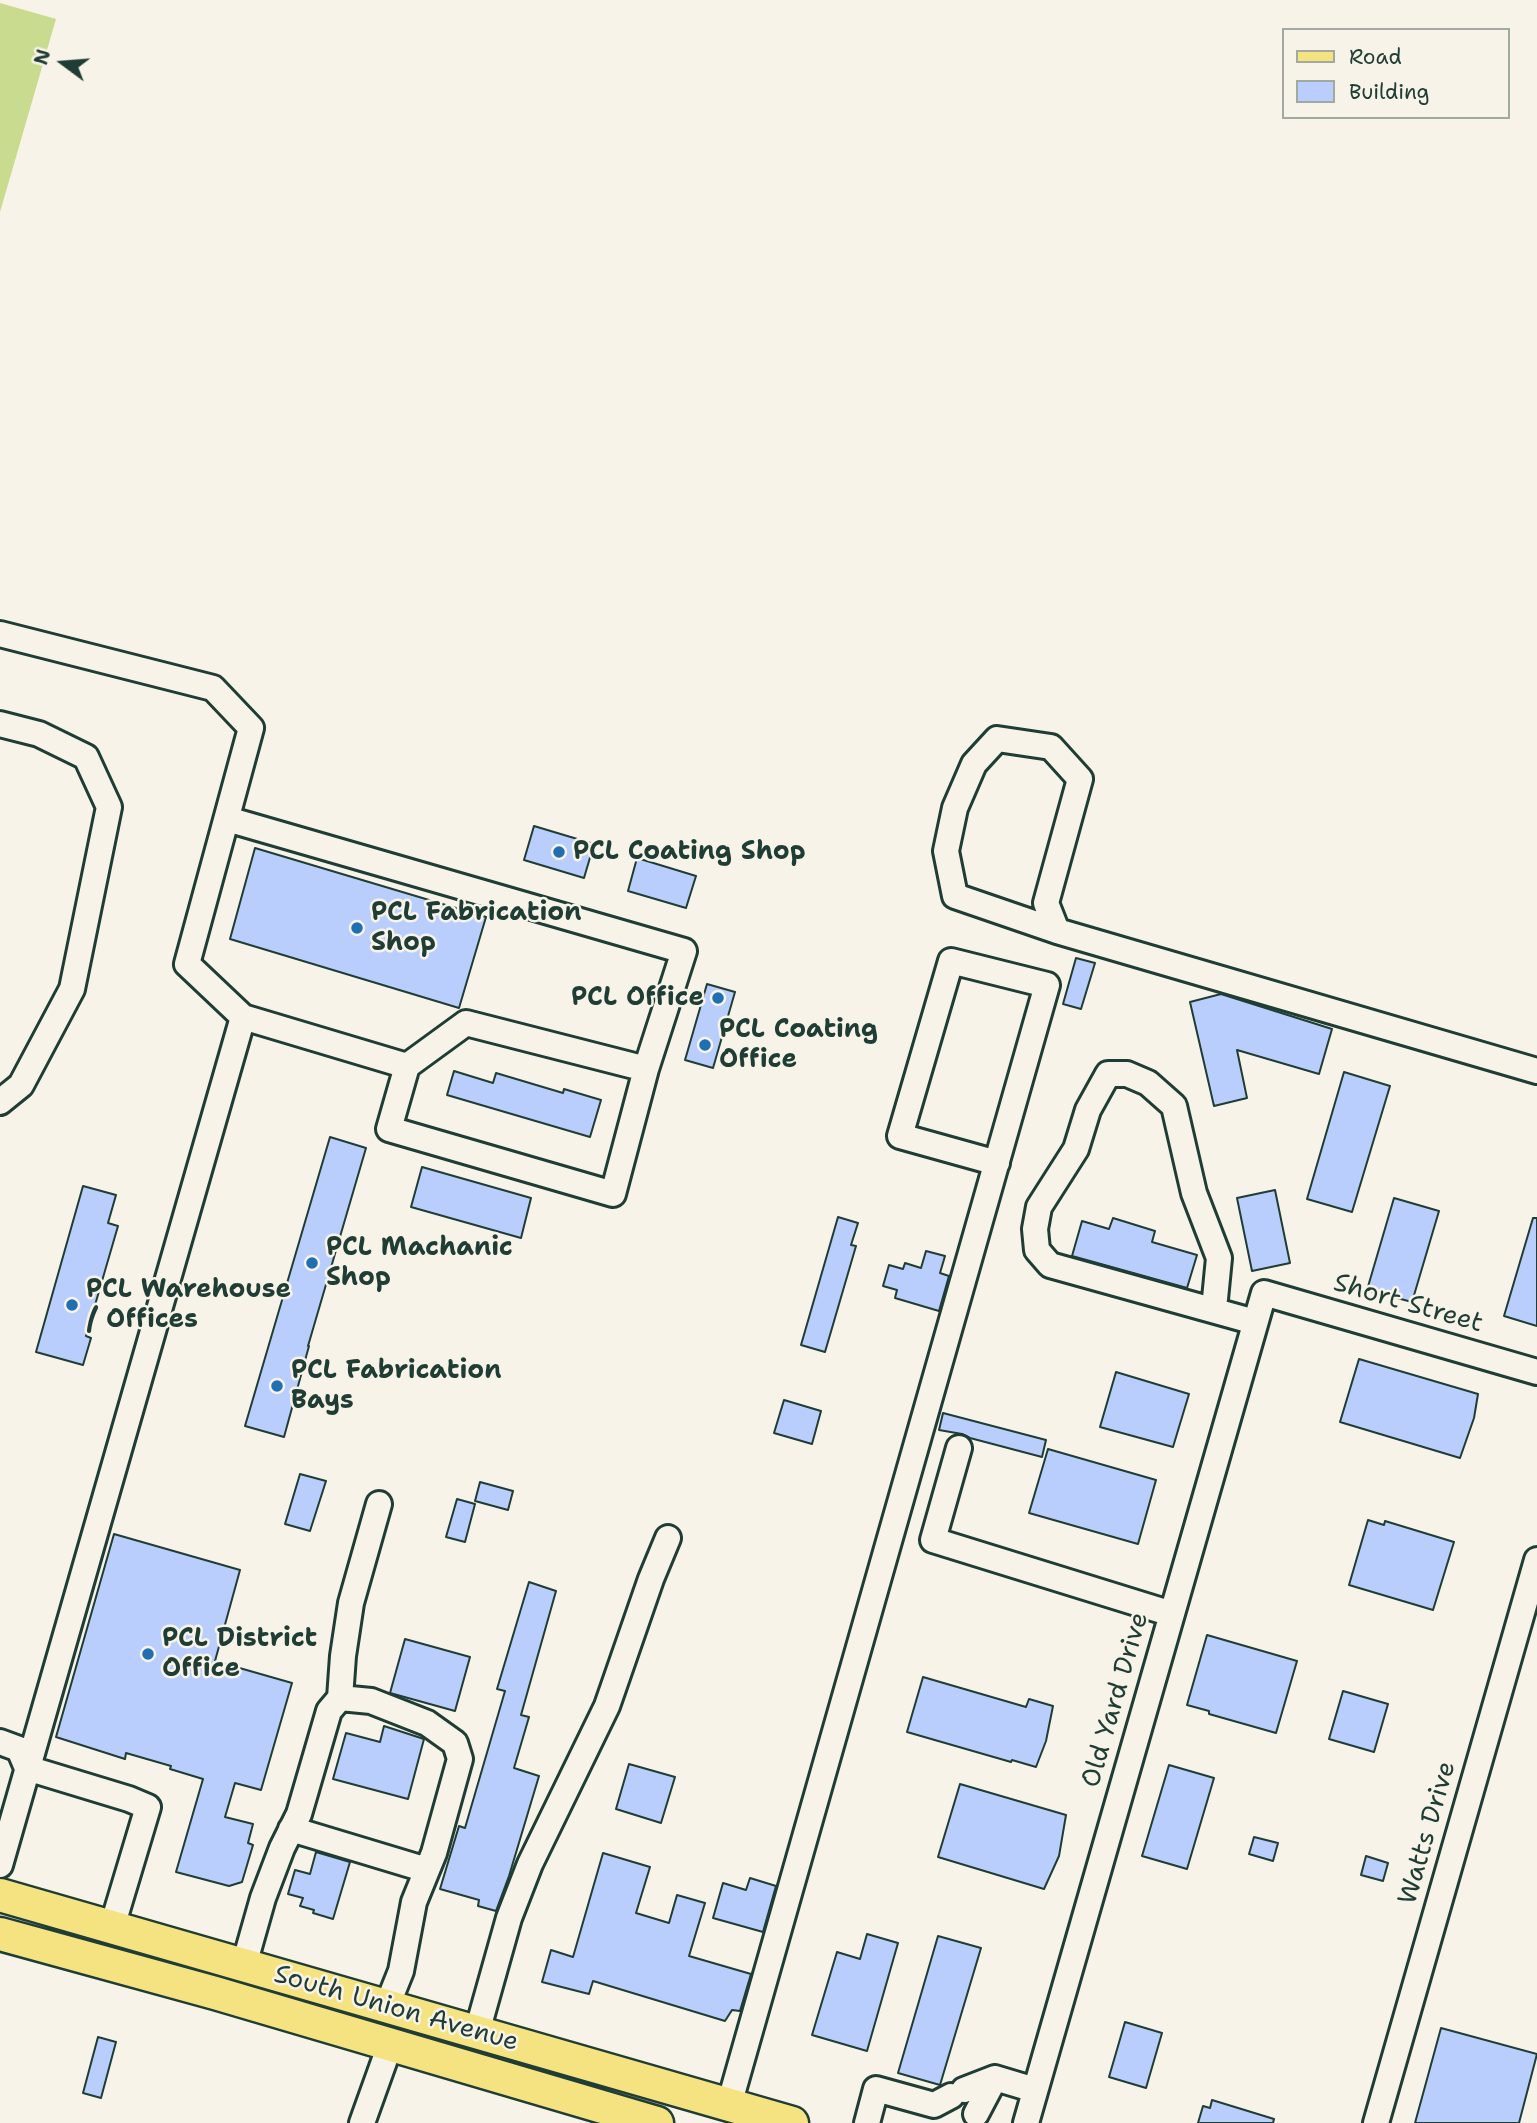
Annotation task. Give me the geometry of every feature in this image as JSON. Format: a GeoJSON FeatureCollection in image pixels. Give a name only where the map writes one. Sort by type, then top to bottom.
{"type":"FeatureCollection","features":[{"type":"Feature","properties":{"kind":"main road","name":"South Union Avenue"},"geometry":{"type":"LineString","coordinates":[[0,1895],[792,2123]]}},
{"type":"Feature","properties":{"kind":"main road"},"geometry":{"type":"LineString","coordinates":[[34,1944],[46,1935],[58,1933],[117,1947],[184,1948]]}},
{"type":"Feature","properties":{"kind":"main road","name":"South Union Avenue"},"geometry":{"type":"LineString","coordinates":[[0,1934],[215,1993],[657,2123]]}},
{"type":"Feature","properties":{"kind":"main road"},"geometry":{"type":"LineString","coordinates":[[215,1993],[229,1985],[241,1984],[370,2021],[379,2017],[387,2006]]}},
{"type":"Feature","properties":{"kind":"main road"},"geometry":{"type":"LineString","coordinates":[[390,2045],[399,2038],[415,2036],[565,2077],[581,2077],[599,2067]]}},
{"type":"Feature","properties":{"kind":"street"},"geometry":{"type":"LineString","coordinates":[[0,634],[213,688],[251,728],[187,964],[243,1017],[407,1066]]}},
{"type":"Feature","properties":{"kind":"street"},"geometry":{"type":"LineString","coordinates":[[0,724],[39,734],[86,757],[109,807],[72,989],[20,1085],[0,1102]]}},
{"type":"Feature","properties":{"kind":"street"},"geometry":{"type":"LineString","coordinates":[[1058,932],[1046,903],[1080,779],[1051,747],[997,739],[974,764],[955,808],[946,851],[955,896],[1058,932],[1537,1071]]}},
{"type":"Feature","properties":{"kind":"street"},"geometry":{"type":"LineString","coordinates":[[227,819],[684,951],[646,1069],[613,1194],[389,1129],[407,1066],[466,1023],[646,1069]]}},
{"type":"Feature","properties":{"kind":"street"},"geometry":{"type":"LineString","coordinates":[[729,2105],[997,1163],[1047,985],[951,961],[900,1136],[997,1163]]}},
{"type":"Feature","properties":{"kind":"street"},"geometry":{"type":"LineString","coordinates":[[0,1865],[243,1017]]}},
{"type":"Feature","properties":{"kind":"street"},"geometry":{"type":"LineString","coordinates":[[1214,1309],[1219,1258],[1194,1193],[1174,1105],[1148,1083],[1127,1074],[1108,1074],[1088,1110],[1076,1149],[1039,1208],[1035,1229],[1037,1250],[1051,1265],[1255,1322]]}},
{"type":"Feature","properties":{"kind":"street","name":"Old Yard Drive"},"geometry":{"type":"LineString","coordinates":[[1026,2123],[1264,1293]]}},
{"type":"Feature","properties":{"kind":"street","name":"Short Street"},"geometry":{"type":"LineString","coordinates":[[1264,1293],[1537,1372]]}},
{"type":"Feature","properties":{"kind":"street"},"geometry":{"type":"LineString","coordinates":[[959,1448],[933,1540],[1172,1614]]}},
{"type":"Feature","properties":{"kind":"street"},"geometry":{"type":"LineString","coordinates":[[244,1965],[263,1898],[299,1814],[329,1711],[340,1698],[351,1603],[379,1504]]}},
{"type":"Feature","properties":{"kind":"street"},"geometry":{"type":"LineString","coordinates":[[477,2032],[509,1918],[530,1864],[607,1706],[668,1538]]}},
{"type":"Feature","properties":{"kind":"street","name":"Watts Drive"},"geometry":{"type":"LineString","coordinates":[[1376,2123],[1537,1560]]}},
{"type":"Feature","properties":{"kind":"street"},"geometry":{"type":"LineString","coordinates":[[340,1698],[371,1701],[427,1723],[455,1743],[460,1759],[427,1870],[414,1902],[401,1971],[387,2006]]}},
{"type":"Feature","properties":{"kind":"street"},"geometry":{"type":"LineString","coordinates":[[0,1742],[19,1749],[27,1768]]}},
{"type":"Feature","properties":{"kind":"street"},"geometry":{"type":"LineString","coordinates":[[27,1768],[148,1807],[112,1927]]}},
{"type":"Feature","properties":{"kind":"street"},"geometry":{"type":"LineString","coordinates":[[291,1829],[427,1870]]}},
{"type":"Feature","properties":{"kind":"street"},"geometry":{"type":"LineString","coordinates":[[362,2123],[390,2045]]}},
{"type":"Feature","properties":{"kind":"street"},"geometry":{"type":"LineString","coordinates":[[867,2123],[876,2089],[949,2097],[995,2078],[1035,2090]]}},
{"type":"Feature","properties":{"kind":"street"},"geometry":{"type":"LineString","coordinates":[[949,2097],[970,2117],[995,2078]]}},
{"type":"Feature","properties":{"kind":"green space"},"geometry":{"type":"Polygon","coordinates":[[[0,3],[56,19],[0,212],[0,3]]]}},
{"type":"Feature","properties":{"kind":"building","name":"PCL Coating Shop"},"geometry":{"type":"Polygon","coordinates":[[[534,826],[594,844],[584,878],[524,860],[534,826]]]}},
{"type":"Feature","properties":{"kind":"building","name":"PCL Fabrication Shop"},"geometry":{"type":"Polygon","coordinates":[[[255,848],[486,917],[459,1008],[230,939],[255,848]]]}},
{"type":"Feature","properties":{"kind":"building","name":"PCL Coating Shop"},"geometry":{"type":"Polygon","coordinates":[[[637,858],[696,876],[686,908],[628,891],[637,858]]]}},
{"type":"Feature","properties":{"kind":"building"},"geometry":{"type":"Polygon","coordinates":[[[1076,958],[1095,963],[1081,1009],[1063,1004],[1076,958]]]}},
{"type":"Feature","properties":{"kind":"building"},"geometry":{"type":"Polygon","coordinates":[[[707,984],[735,992],[713,1068],[685,1060],[707,984]]]}},
{"type":"Feature","properties":{"kind":"building"},"geometry":{"type":"Polygon","coordinates":[[[1221,994],[1332,1029],[1319,1074],[1237,1050],[1247,1098],[1214,1106],[1190,1002],[1221,994]]]}},
{"type":"Feature","properties":{"kind":"building"},"geometry":{"type":"Polygon","coordinates":[[[454,1071],[493,1083],[496,1073],[563,1093],[564,1089],[601,1100],[590,1137],[447,1095],[454,1071]]]}},
{"type":"Feature","properties":{"kind":"building"},"geometry":{"type":"Polygon","coordinates":[[[1344,1072],[1390,1086],[1352,1212],[1307,1199],[1344,1072]]]}},
{"type":"Feature","properties":{"kind":"building"},"geometry":{"type":"Polygon","coordinates":[[[330,1137],[366,1148],[284,1437],[245,1426],[330,1137]]]}},
{"type":"Feature","properties":{"kind":"building"},"geometry":{"type":"Polygon","coordinates":[[[422,1167],[531,1198],[521,1238],[411,1207],[422,1167]]]}},
{"type":"Feature","properties":{"kind":"building","name":"PCL Warehouse / Offices"},"geometry":{"type":"Polygon","coordinates":[[[83,1186],[116,1195],[108,1223],[118,1226],[86,1336],[91,1338],[83,1365],[36,1352],[83,1186]]]}},
{"type":"Feature","properties":{"kind":"building"},"geometry":{"type":"Polygon","coordinates":[[[1275,1190],[1290,1263],[1252,1271],[1237,1198],[1275,1190]]]}},
{"type":"Feature","properties":{"kind":"building"},"geometry":{"type":"Polygon","coordinates":[[[1394,1198],[1439,1211],[1412,1302],[1367,1290],[1394,1198]]]}},
{"type":"Feature","properties":{"kind":"building"},"geometry":{"type":"Polygon","coordinates":[[[838,1217],[858,1223],[851,1245],[856,1246],[825,1352],[801,1345],[838,1217]]]}},
{"type":"Feature","properties":{"kind":"building"},"geometry":{"type":"Polygon","coordinates":[[[1113,1218],[1155,1231],[1152,1242],[1197,1255],[1187,1288],[1072,1256],[1082,1221],[1109,1229],[1113,1218]]]}},
{"type":"Feature","properties":{"kind":"building"},"geometry":{"type":"Polygon","coordinates":[[[1533,1218],[1537,1218],[1537,1326],[1504,1316],[1533,1218]]]}},
{"type":"Feature","properties":{"kind":"building"},"geometry":{"type":"Polygon","coordinates":[[[926,1251],[945,1256],[940,1273],[949,1276],[939,1311],[895,1298],[897,1290],[883,1286],[889,1265],[903,1269],[905,1263],[921,1268],[926,1251]]]}},
{"type":"Feature","properties":{"kind":"building"},"geometry":{"type":"Polygon","coordinates":[[[1359,1359],[1478,1394],[1474,1418],[1460,1458],[1340,1422],[1359,1359]]]}},
{"type":"Feature","properties":{"kind":"building"},"geometry":{"type":"Polygon","coordinates":[[[1116,1372],[1189,1394],[1173,1447],[1100,1427],[1116,1372]]]}},
{"type":"Feature","properties":{"kind":"building"},"geometry":{"type":"Polygon","coordinates":[[[784,1400],[821,1411],[812,1444],[774,1433],[784,1400]]]}},
{"type":"Feature","properties":{"kind":"building"},"geometry":{"type":"Polygon","coordinates":[[[943,1413],[1046,1440],[1042,1457],[939,1430],[943,1413]]]}},
{"type":"Feature","properties":{"kind":"building"},"geometry":{"type":"Polygon","coordinates":[[[1048,1449],[1156,1480],[1138,1544],[1029,1513],[1048,1449]]]}},
{"type":"Feature","properties":{"kind":"building"},"geometry":{"type":"Polygon","coordinates":[[[300,1474],[326,1481],[310,1531],[285,1524],[300,1474]]]}},
{"type":"Feature","properties":{"kind":"building"},"geometry":{"type":"Polygon","coordinates":[[[480,1482],[513,1491],[508,1510],[475,1501],[480,1482]]]}},
{"type":"Feature","properties":{"kind":"building"},"geometry":{"type":"Polygon","coordinates":[[[457,1499],[475,1504],[465,1542],[446,1537],[457,1499]]]}},
{"type":"Feature","properties":{"kind":"building"},"geometry":{"type":"Polygon","coordinates":[[[1368,1520],[1384,1525],[1385,1521],[1454,1542],[1433,1610],[1349,1585],[1368,1520]]]}},
{"type":"Feature","properties":{"kind":"building","name":"PCL District Office"},"geometry":{"type":"Polygon","coordinates":[[[114,1534],[240,1570],[215,1661],[292,1683],[261,1790],[235,1783],[225,1817],[253,1824],[248,1843],[253,1845],[242,1882],[229,1886],[176,1872],[203,1779],[126,1753],[125,1759],[56,1737],[114,1534]]]}},
{"type":"Feature","properties":{"kind":"building"},"geometry":{"type":"Polygon","coordinates":[[[529,1582],[556,1591],[521,1715],[529,1717],[514,1768],[539,1776],[496,1911],[478,1906],[479,1900],[440,1889],[459,1826],[465,1828],[505,1691],[497,1689],[529,1582]]]}},
{"type":"Feature","properties":{"kind":"building"},"geometry":{"type":"Polygon","coordinates":[[[1207,1635],[1297,1661],[1276,1733],[1187,1705],[1207,1635]]]}},
{"type":"Feature","properties":{"kind":"building"},"geometry":{"type":"Polygon","coordinates":[[[405,1639],[470,1657],[455,1711],[390,1693],[405,1639]]]}},
{"type":"Feature","properties":{"kind":"building"},"geometry":{"type":"Polygon","coordinates":[[[923,1677],[1026,1707],[1029,1699],[1053,1706],[1046,1741],[1036,1767],[907,1732],[923,1677]]]}},
{"type":"Feature","properties":{"kind":"building"},"geometry":{"type":"Polygon","coordinates":[[[1343,1691],[1388,1704],[1374,1752],[1329,1739],[1343,1691]]]}},
{"type":"Feature","properties":{"kind":"building"},"geometry":{"type":"Polygon","coordinates":[[[384,1726],[424,1739],[408,1799],[333,1779],[346,1733],[380,1742],[384,1726]]]}},
{"type":"Feature","properties":{"kind":"building"},"geometry":{"type":"Polygon","coordinates":[[[629,1764],[675,1777],[661,1823],[616,1809],[629,1764]]]}},
{"type":"Feature","properties":{"kind":"building"},"geometry":{"type":"Polygon","coordinates":[[[1169,1765],[1214,1778],[1187,1869],[1142,1856],[1169,1765]]]}},
{"type":"Feature","properties":{"kind":"building"},"geometry":{"type":"Polygon","coordinates":[[[960,1784],[1066,1815],[1059,1856],[1044,1889],[938,1857],[960,1784]]]}},
{"type":"Feature","properties":{"kind":"building"},"geometry":{"type":"Polygon","coordinates":[[[1254,1837],[1278,1843],[1273,1861],[1249,1854],[1254,1837]]]}},
{"type":"Feature","properties":{"kind":"building"},"geometry":{"type":"Polygon","coordinates":[[[316,1852],[350,1862],[333,1919],[300,1906],[303,1898],[288,1894],[295,1870],[310,1874],[316,1852]]]}},
{"type":"Feature","properties":{"kind":"building"},"geometry":{"type":"Polygon","coordinates":[[[603,1853],[650,1867],[636,1913],[669,1923],[677,1895],[705,1903],[689,1956],[751,1974],[740,2011],[732,2010],[725,2021],[593,1981],[589,1994],[542,1982],[551,1950],[573,1957],[603,1853]]]}},
{"type":"Feature","properties":{"kind":"building"},"geometry":{"type":"Polygon","coordinates":[[[1366,1856],[1388,1863],[1383,1881],[1361,1875],[1366,1856]]]}},
{"type":"Feature","properties":{"kind":"building"},"geometry":{"type":"Polygon","coordinates":[[[750,1878],[776,1886],[763,1932],[713,1918],[723,1883],[746,1890],[750,1878]]]}},
{"type":"Feature","properties":{"kind":"building"},"geometry":{"type":"Polygon","coordinates":[[[867,1934],[898,1943],[867,2051],[812,2035],[837,1952],[860,1959],[867,1934]]]}},
{"type":"Feature","properties":{"kind":"building"},"geometry":{"type":"Polygon","coordinates":[[[938,1936],[981,1948],[940,2085],[898,2073],[938,1936]]]}},
{"type":"Feature","properties":{"kind":"building"},"geometry":{"type":"Polygon","coordinates":[[[1125,2022],[1162,2033],[1146,2088],[1109,2077],[1125,2022]]]}},
{"type":"Feature","properties":{"kind":"building"},"geometry":{"type":"Polygon","coordinates":[[[1441,2028],[1537,2054],[1519,2123],[1415,2123],[1441,2028]]]}},
{"type":"Feature","properties":{"kind":"building"},"geometry":{"type":"Polygon","coordinates":[[[98,2037],[116,2042],[101,2098],[83,2093],[98,2037]]]}},
{"type":"Feature","properties":{"kind":"building"},"geometry":{"type":"Polygon","coordinates":[[[1212,2100],[1274,2119],[1273,2123],[1198,2123],[1203,2106],[1210,2108],[1212,2100]]]}},
{"type":"Feature","properties":{"kind":"place","name":"PCL Coating Shop"},"geometry":{"type":"Point","coordinates":[559,852]}},
{"type":"Feature","properties":{"kind":"place","name":"PCL Fabrication Shop"},"geometry":{"type":"Point","coordinates":[357,928]}},
{"type":"Feature","properties":{"kind":"place","name":"PCL Office"},"geometry":{"type":"Point","coordinates":[718,998]}},
{"type":"Feature","properties":{"kind":"place","name":"PCL Coating Office"},"geometry":{"type":"Point","coordinates":[705,1045]}},
{"type":"Feature","properties":{"kind":"place","name":"PCL Machanic Shop"},"geometry":{"type":"Point","coordinates":[312,1263]}},
{"type":"Feature","properties":{"kind":"place","name":"PCL Warehouse / Offices"},"geometry":{"type":"Point","coordinates":[72,1305]}},
{"type":"Feature","properties":{"kind":"place","name":"PCL Fabrication Bays"},"geometry":{"type":"Point","coordinates":[277,1386]}},
{"type":"Feature","properties":{"kind":"place","name":"PCL District Office"},"geometry":{"type":"Point","coordinates":[148,1654]}}]}
